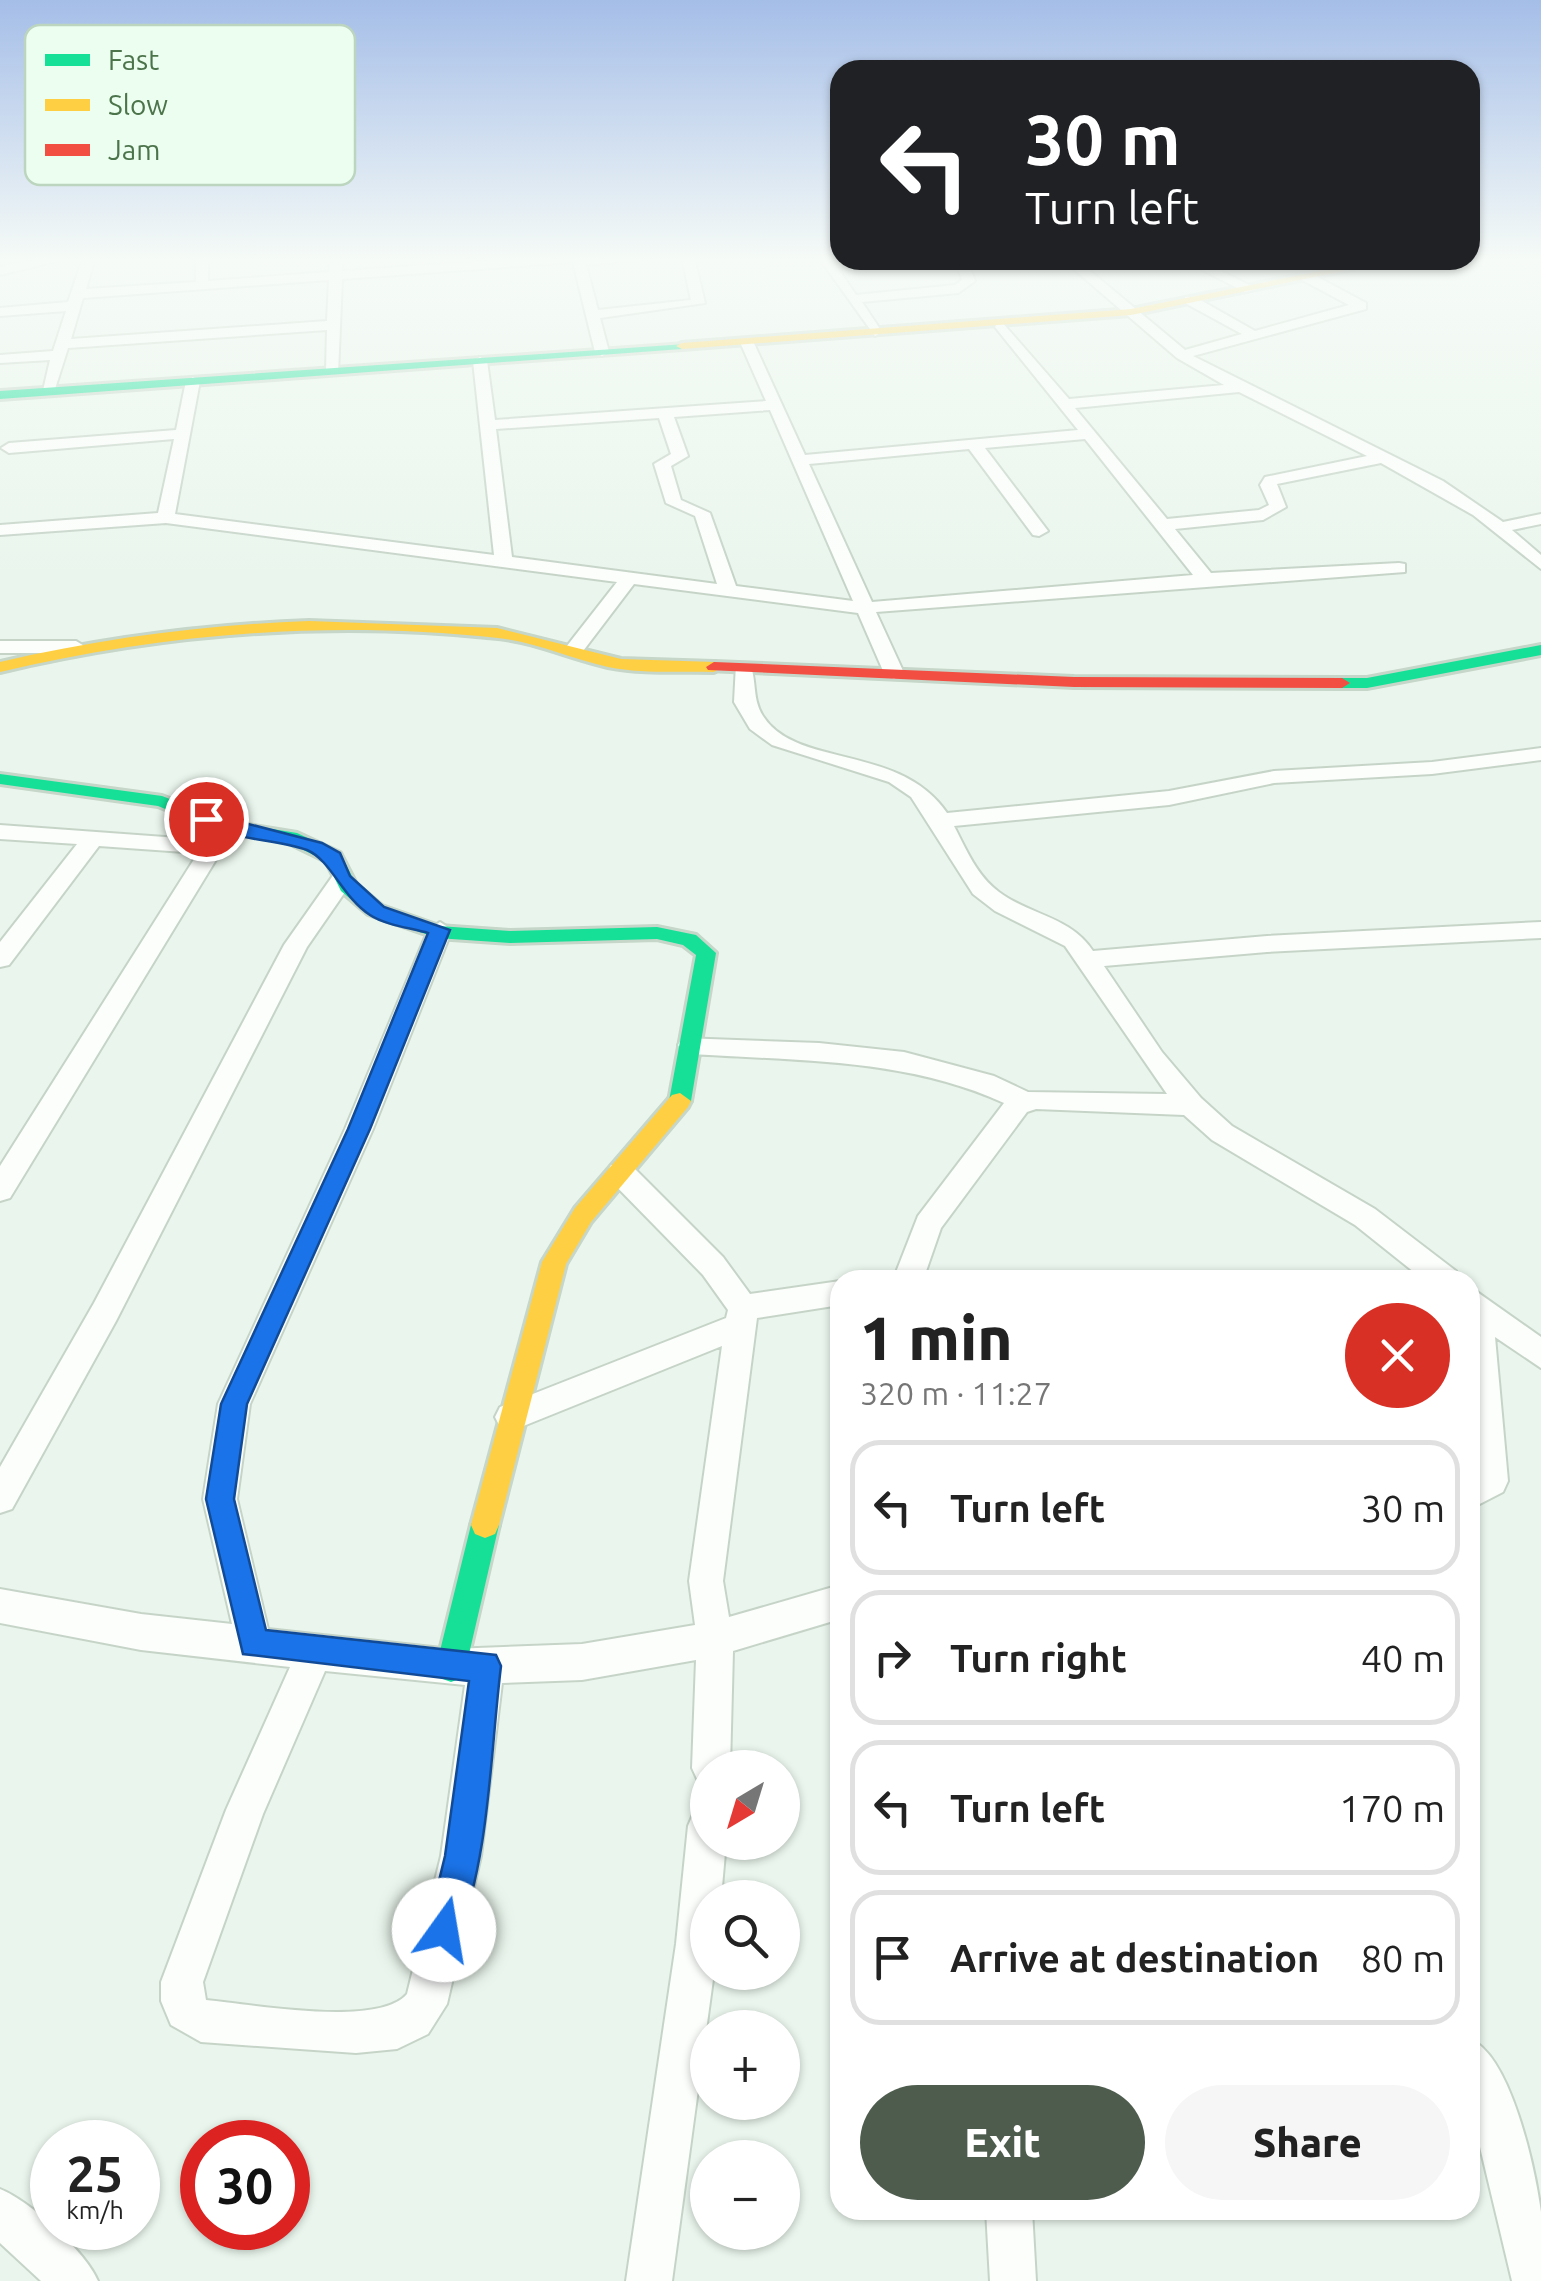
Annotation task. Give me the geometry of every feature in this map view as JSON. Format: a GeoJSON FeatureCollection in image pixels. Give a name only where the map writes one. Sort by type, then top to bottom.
{"type":"FeatureCollection","features":[{"type":"Feature","properties":{"kind":"street"},"geometry":{"type":"LineString","coordinates":[[47,392],[56,364]]}},
{"type":"Feature","properties":{"kind":"street"},"geometry":{"type":"LineString","coordinates":[[333,364],[333,372]]}},
{"type":"Feature","properties":{"kind":"street"},"geometry":{"type":"LineString","coordinates":[[0,395],[434,364]]}},
{"type":"Feature","properties":{"kind":"street"},"geometry":{"type":"LineString","coordinates":[[480,364],[504,561]]}},
{"type":"Feature","properties":{"kind":"street"},"geometry":{"type":"LineString","coordinates":[[757,364],[894,673]]}},
{"type":"Feature","properties":{"kind":"street"},"geometry":{"type":"LineString","coordinates":[[1033,364],[1206,579]]}},
{"type":"Feature","properties":{"kind":"street"},"geometry":{"type":"LineString","coordinates":[[1198,364],[1237,388],[1386,457],[1461,498],[1541,564]]}},
{"type":"Feature","properties":{"kind":"street"},"geometry":{"type":"LineString","coordinates":[[166,518],[193,382]]}},
{"type":"Feature","properties":{"kind":"street"},"geometry":{"type":"LineString","coordinates":[[1065,404],[1237,388]]}},
{"type":"Feature","properties":{"kind":"street"},"geometry":{"type":"LineString","coordinates":[[488,425],[774,404]]}},
{"type":"Feature","properties":{"kind":"street"},"geometry":{"type":"LineString","coordinates":[[665,412],[680,456],[662,464],[674,503],[702,513],[728,590]]}},
{"type":"Feature","properties":{"kind":"street"},"geometry":{"type":"LineString","coordinates":[[0,468],[4,446],[183,434]]}},
{"type":"Feature","properties":{"kind":"street"},"geometry":{"type":"LineString","coordinates":[[799,460],[1089,434]]}},
{"type":"Feature","properties":{"kind":"street"},"geometry":{"type":"LineString","coordinates":[[975,446],[1039,531]]}},
{"type":"Feature","properties":{"kind":"street"},"geometry":{"type":"LineString","coordinates":[[1162,526],[1264,515],[1278,507],[1268,485],[1271,480],[1386,457]]}},
{"type":"Feature","properties":{"kind":"street"},"geometry":{"type":"LineString","coordinates":[[0,530],[166,518],[864,608],[1206,579],[1400,568]]}},
{"type":"Feature","properties":{"kind":"street"},"geometry":{"type":"LineString","coordinates":[[1500,528],[1541,519]]}},
{"type":"Feature","properties":{"kind":"street"},"geometry":{"type":"LineString","coordinates":[[573,651],[630,577]]}},
{"type":"Feature","properties":{"kind":"street"},"geometry":{"type":"LineString","coordinates":[[0,667],[76,648],[170,632],[306,622],[502,632],[612,663],[1110,682],[1368,683],[1541,650]]}},
{"type":"Feature","properties":{"kind":"street"},"geometry":{"type":"LineString","coordinates":[[0,646],[76,648]]}},
{"type":"Feature","properties":{"kind":"street"},"geometry":{"type":"LineString","coordinates":[[743,668],[739,695],[754,721],[773,737],[906,784],[920,793],[978,886],[1018,915],[1059,927],[1090,960],[1153,1059],[1191,1105],[1222,1133],[1365,1218],[1432,1270]]}},
{"type":"Feature","properties":{"kind":"street"},"geometry":{"type":"LineString","coordinates":[[936,821],[1168,798],[1274,777],[1432,768],[1541,754]]}},
{"type":"Feature","properties":{"kind":"street"},"geometry":{"type":"LineString","coordinates":[[0,779],[80,786],[162,800],[219,837]]}},
{"type":"Feature","properties":{"kind":"street"},"geometry":{"type":"LineString","coordinates":[[0,832],[94,837],[219,837],[265,832],[315,847],[333,857],[342,879],[378,912],[440,930],[544,939],[650,933],[702,946],[706,963],[681,1099],[583,1216],[554,1262],[511,1417],[468,1666],[461,1856],[426,2004],[418,2015],[398,2028],[365,2030],[200,2021],[188,2016],[180,2003],[182,1982],[245,1810],[316,1650]]}},
{"type":"Feature","properties":{"kind":"street"},"geometry":{"type":"LineString","coordinates":[[0,960],[94,837]]}},
{"type":"Feature","properties":{"kind":"street"},"geometry":{"type":"LineString","coordinates":[[0,1190],[219,837]]}},
{"type":"Feature","properties":{"kind":"street"},"geometry":{"type":"LineString","coordinates":[[0,1498],[105,1312],[296,945],[342,879]]}},
{"type":"Feature","properties":{"kind":"street"},"geometry":{"type":"LineString","coordinates":[[254,1643],[220,1499],[234,1404],[359,1129],[440,930]]}},
{"type":"Feature","properties":{"kind":"street"},"geometry":{"type":"LineString","coordinates":[[1090,960],[1267,944],[1541,930]]}},
{"type":"Feature","properties":{"kind":"street"},"geometry":{"type":"LineString","coordinates":[[691,1045],[926,1064],[966,1073],[1024,1102],[1191,1105]]}},
{"type":"Feature","properties":{"kind":"street"},"geometry":{"type":"LineString","coordinates":[[912,1270],[928,1224],[943,1199],[1009,1111],[1024,1102]]}},
{"type":"Feature","properties":{"kind":"street"},"geometry":{"type":"LineString","coordinates":[[621,1173],[714,1266],[741,1317],[706,1581],[715,1639],[712,1750]]}},
{"type":"Feature","properties":{"kind":"street"},"geometry":{"type":"LineString","coordinates":[[511,1417],[741,1317],[830,1295]]}},
{"type":"Feature","properties":{"kind":"street"},"geometry":{"type":"LineString","coordinates":[[1480,1308],[1541,1356]]}},
{"type":"Feature","properties":{"kind":"street"},"geometry":{"type":"LineString","coordinates":[[1480,1365],[1492,1472],[1491,1481],[1480,1488]]}},
{"type":"Feature","properties":{"kind":"street"},"geometry":{"type":"LineString","coordinates":[[0,1606],[141,1632],[468,1666],[582,1662],[715,1639],[830,1605]]}},
{"type":"Feature","properties":{"kind":"street"},"geometry":{"type":"LineString","coordinates":[[649,2281],[697,1944],[705,1860]]}},
{"type":"Feature","properties":{"kind":"street"},"geometry":{"type":"LineString","coordinates":[[1480,2076],[1532,2230],[1535,2281]]}},
{"type":"Feature","properties":{"kind":"street"},"geometry":{"type":"LineString","coordinates":[[0,2212],[75,2281]]}},
{"type":"Feature","properties":{"kind":"street"},"geometry":{"type":"LineString","coordinates":[[1010,2220],[1014,2281]]}},
{"type":"Feature","properties":{"kind":"traffic: fast"},"geometry":{"type":"LineString","coordinates":[[0,395],[425,364]]}},
{"type":"Feature","properties":{"kind":"traffic: fast"},"geometry":{"type":"LineString","coordinates":[[1342,683],[1367,683],[1541,650]]}},
{"type":"Feature","properties":{"kind":"traffic: fast"},"geometry":{"type":"LineString","coordinates":[[0,779],[162,801],[225,827],[291,837],[333,857],[348,887],[375,910],[437,932],[510,937],[657,933],[689,940],[706,953],[680,1101]]}},
{"type":"Feature","properties":{"kind":"traffic: fast"},"geometry":{"type":"LineString","coordinates":[[451,1667],[485,1525]]}},
{"type":"Feature","properties":{"kind":"traffic: slow"},"geometry":{"type":"LineString","coordinates":[[0,667],[123,641],[309,625],[497,633],[621,664],[714,667]]}},
{"type":"Feature","properties":{"kind":"traffic: slow"},"geometry":{"type":"LineString","coordinates":[[485,1525],[554,1262],[583,1215],[680,1101]]}},
{"type":"Feature","properties":{"kind":"traffic: jam"},"geometry":{"type":"LineString","coordinates":[[714,667],[1074,682],[1342,683]]}},
{"type":"Feature","properties":{"kind":"route"},"geometry":{"type":"LineString","coordinates":[[206,819],[225,827],[291,837],[315,847],[333,857],[340,866],[342,879],[378,912],[440,930],[359,1129],[234,1404],[220,1499],[254,1643],[451,1667],[486,1666],[461,1856],[444,1930]]}}]}
